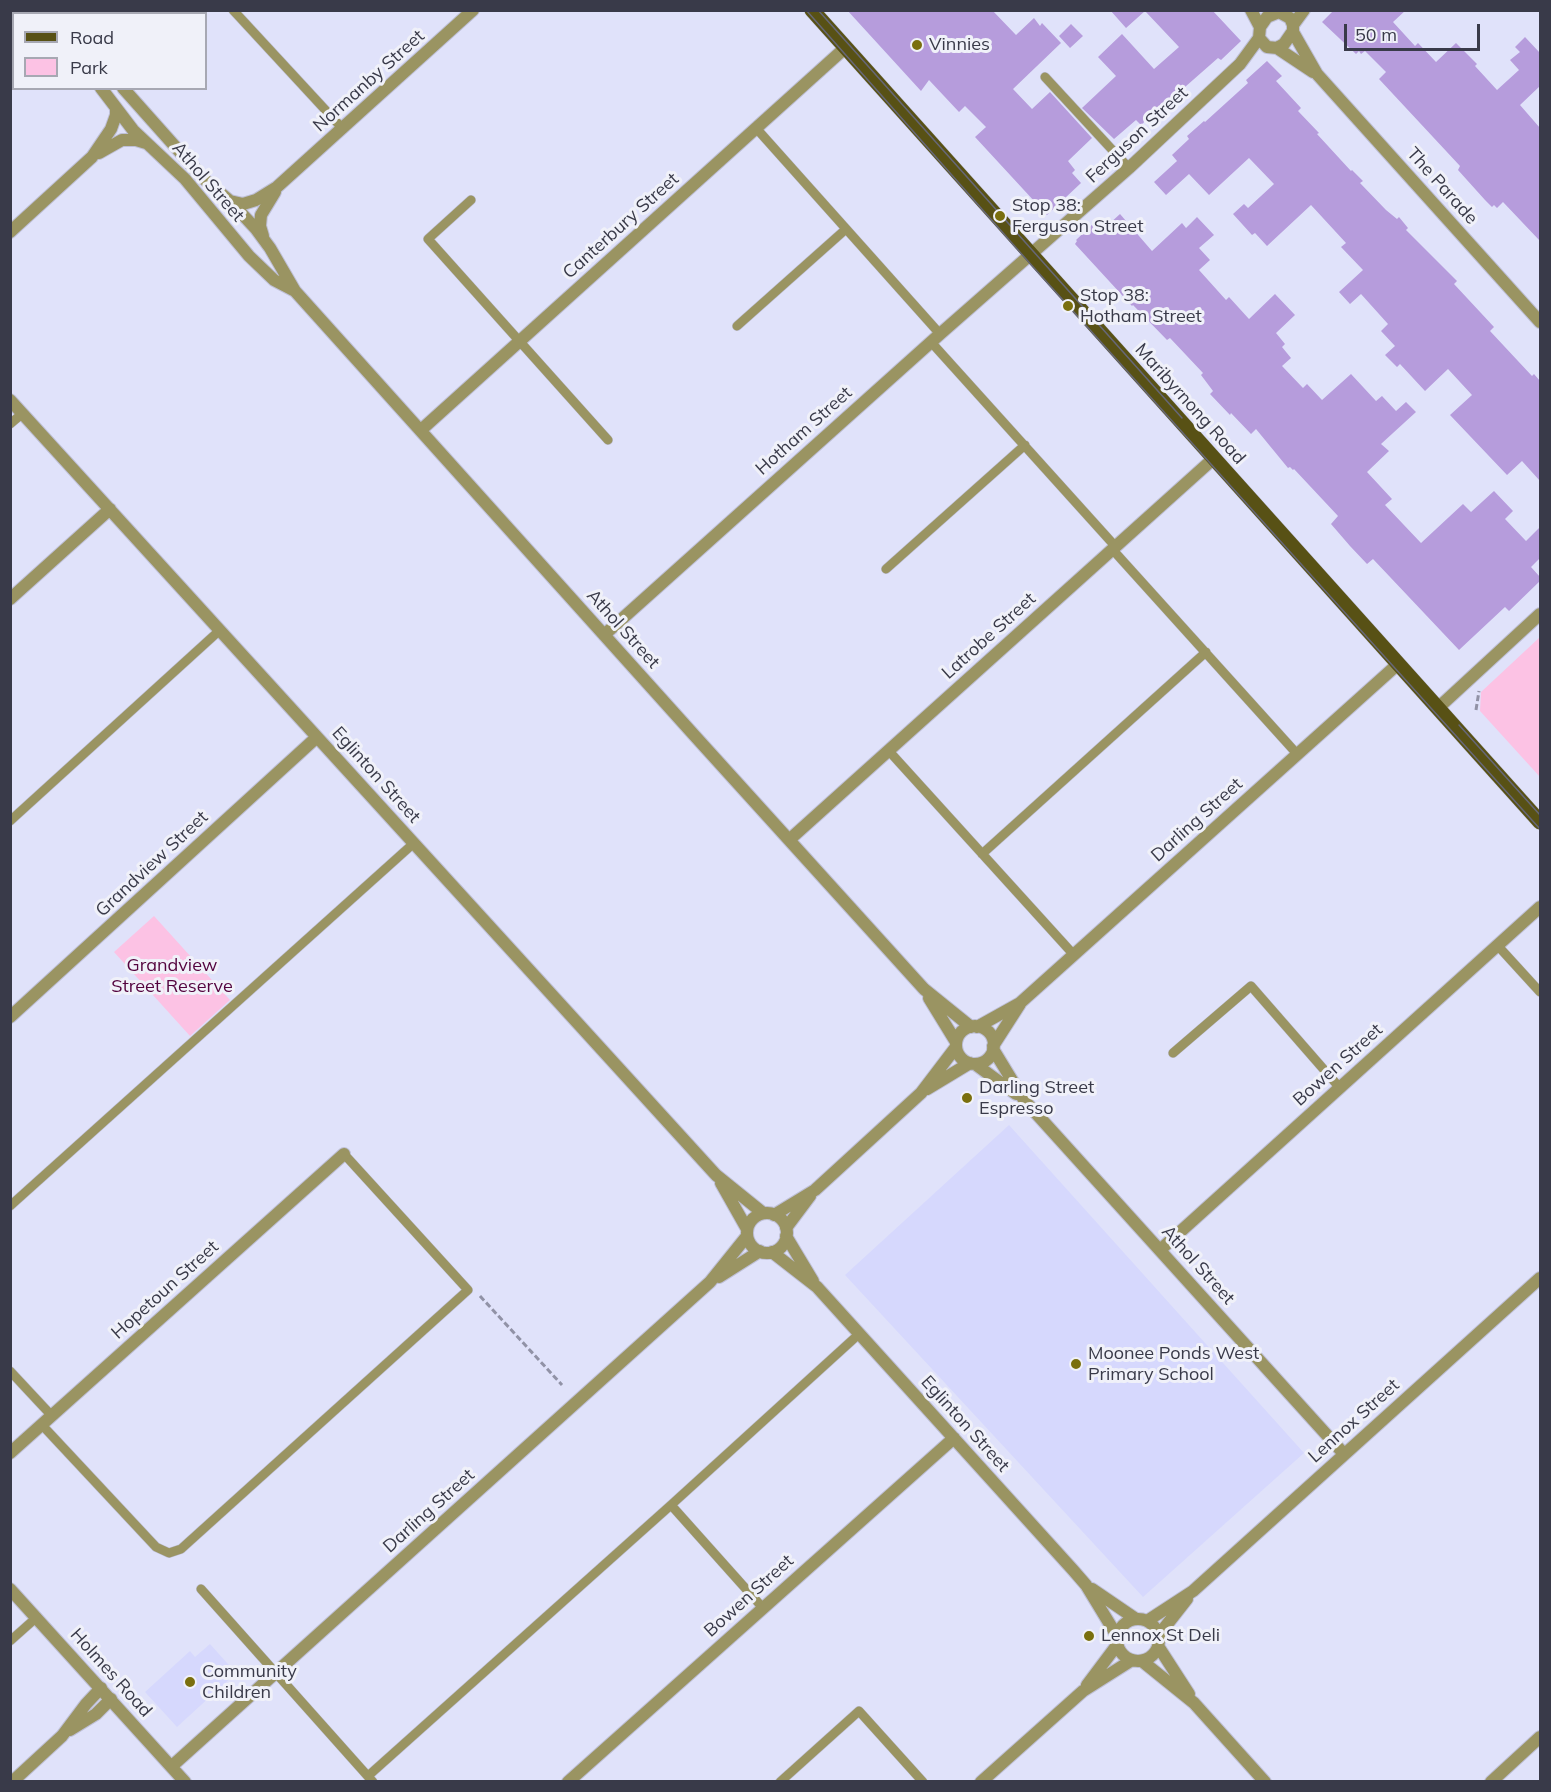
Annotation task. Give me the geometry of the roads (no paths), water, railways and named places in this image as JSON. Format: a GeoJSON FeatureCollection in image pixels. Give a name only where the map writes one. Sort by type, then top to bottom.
{"type":"FeatureCollection","features":[{"type":"Feature","properties":{"kind":"main road","name":"Maribyrnong Road"},"geometry":{"type":"LineString","coordinates":[[812,10],[1030,256],[1540,822]]}},
{"type":"Feature","properties":{"kind":"street","name":"Normanby Street"},"geometry":{"type":"LineString","coordinates":[[237,205],[270,192],[288,178],[473,10]]}},
{"type":"Feature","properties":{"kind":"street","name":"The Parade"},"geometry":{"type":"LineString","coordinates":[[1251,10],[1266,40],[1317,74],[1540,322]]}},
{"type":"Feature","properties":{"kind":"street"},"geometry":{"type":"LineString","coordinates":[[1281,12],[1267,17],[1266,40],[1284,44],[1304,10]]}},
{"type":"Feature","properties":{"kind":"street","name":"The Parade"},"geometry":{"type":"LineString","coordinates":[[1281,12],[1293,28],[1317,74]]}},
{"type":"Feature","properties":{"kind":"street","name":"Ferguson Street"},"geometry":{"type":"LineString","coordinates":[[1030,256],[1129,168],[1266,40]]}},
{"type":"Feature","properties":{"kind":"street","name":"Canterbury Street"},"geometry":{"type":"LineString","coordinates":[[422,430],[845,48]]}},
{"type":"Feature","properties":{"kind":"street","name":"Athol Street"},"geometry":{"type":"LineString","coordinates":[[102,90],[118,115],[185,179],[243,249],[274,280],[295,291]]}},
{"type":"Feature","properties":{"kind":"street","name":"Athol Street"},"geometry":{"type":"LineString","coordinates":[[125,90],[204,179],[237,205],[258,227],[295,291],[924,989],[974,1027]]}},
{"type":"Feature","properties":{"kind":"street"},"geometry":{"type":"LineString","coordinates":[[10,232],[92,157],[107,137],[118,115],[130,114],[151,118]]}},
{"type":"Feature","properties":{"kind":"street"},"geometry":{"type":"LineString","coordinates":[[92,157],[122,141],[136,140],[152,147]]}},
{"type":"Feature","properties":{"kind":"street","name":"Normanby Street"},"geometry":{"type":"LineString","coordinates":[[243,249],[258,227],[266,204],[288,178]]}},
{"type":"Feature","properties":{"kind":"street"},"geometry":{"type":"LineString","coordinates":[[226,229],[237,205]]}},
{"type":"Feature","properties":{"kind":"street","name":"Hotham Street"},"geometry":{"type":"LineString","coordinates":[[604,635],[935,338],[1030,256]]}},
{"type":"Feature","properties":{"kind":"street","name":"Eglinton Street"},"geometry":{"type":"LineString","coordinates":[[10,400],[716,1174],[768,1214]]}},
{"type":"Feature","properties":{"kind":"street","name":"Latrobe Street"},"geometry":{"type":"LineString","coordinates":[[789,840],[1213,459]]}},
{"type":"Feature","properties":{"kind":"street"},"geometry":{"type":"LineString","coordinates":[[10,599],[110,509]]}},
{"type":"Feature","properties":{"kind":"street"},"geometry":{"type":"LineString","coordinates":[[1438,708],[1540,614]]}},
{"type":"Feature","properties":{"kind":"street","name":"Darling Street"},"geometry":{"type":"LineString","coordinates":[[974,1027],[1020,1003],[1398,664]]}},
{"type":"Feature","properties":{"kind":"street","name":"Grandview Street"},"geometry":{"type":"LineString","coordinates":[[10,1017],[317,736]]}},
{"type":"Feature","properties":{"kind":"street","name":"Bowen Street"},"geometry":{"type":"LineString","coordinates":[[1160,1250],[1540,907]]}},
{"type":"Feature","properties":{"kind":"street","name":"Athol Street"},"geometry":{"type":"LineString","coordinates":[[924,989],[956,1045]]}},
{"type":"Feature","properties":{"kind":"street","name":"Darling Street"},"geometry":{"type":"LineString","coordinates":[[993,1048],[1020,1003]]}},
{"type":"Feature","properties":{"kind":"street"},"geometry":{"type":"LineString","coordinates":[[814,1190],[768,1214],[753,1219],[747,1232],[754,1248],[766,1252],[782,1246],[786,1232],[814,1190],[921,1093],[956,1045],[961,1032],[974,1027],[987,1031],[993,1040],[993,1048],[987,1060],[973,1064],[921,1093]]}},
{"type":"Feature","properties":{"kind":"street"},"geometry":{"type":"LineString","coordinates":[[956,1045],[960,1058],[973,1064]]}},
{"type":"Feature","properties":{"kind":"street","name":"Athol Street"},"geometry":{"type":"LineString","coordinates":[[993,1048],[1024,1100],[1344,1454]]}},
{"type":"Feature","properties":{"kind":"street","name":"Athol Street"},"geometry":{"type":"LineString","coordinates":[[973,1064],[1024,1100]]}},
{"type":"Feature","properties":{"kind":"street","name":"Hopetoun Street"},"geometry":{"type":"LineString","coordinates":[[10,1453],[344,1154]]}},
{"type":"Feature","properties":{"kind":"street","name":"Eglinton Street"},"geometry":{"type":"LineString","coordinates":[[716,1174],[747,1232]]}},
{"type":"Feature","properties":{"kind":"street"},"geometry":{"type":"LineString","coordinates":[[768,1214],[780,1218],[786,1232]]}},
{"type":"Feature","properties":{"kind":"street","name":"Darling Street"},"geometry":{"type":"LineString","coordinates":[[172,1766],[710,1282],[747,1232]]}},
{"type":"Feature","properties":{"kind":"street","name":"Eglinton Street"},"geometry":{"type":"LineString","coordinates":[[786,1232],[817,1287],[1086,1585],[1117,1640]]}},
{"type":"Feature","properties":{"kind":"street","name":"Eglinton Street"},"geometry":{"type":"LineString","coordinates":[[766,1252],[817,1287]]}},
{"type":"Feature","properties":{"kind":"street","name":"Darling Street"},"geometry":{"type":"LineString","coordinates":[[710,1282],[766,1252]]}},
{"type":"Feature","properties":{"kind":"street","name":"Lennox Street"},"geometry":{"type":"LineString","coordinates":[[1158,1641],[1193,1591],[1540,1278]]}},
{"type":"Feature","properties":{"kind":"street","name":"Bowen Street"},"geometry":{"type":"LineString","coordinates":[[568,1782],[954,1438]]}},
{"type":"Feature","properties":{"kind":"street","name":"Eglinton Street"},"geometry":{"type":"LineString","coordinates":[[1086,1585],[1141,1620]]}},
{"type":"Feature","properties":{"kind":"street","name":"Holmes Road"},"geometry":{"type":"LineString","coordinates":[[10,1589],[185,1782]]}},
{"type":"Feature","properties":{"kind":"street","name":"Lennox Street"},"geometry":{"type":"LineString","coordinates":[[1141,1620],[1193,1591]]}},
{"type":"Feature","properties":{"kind":"street"},"geometry":{"type":"LineString","coordinates":[[1083,1691],[1117,1640],[1124,1625],[1141,1620],[1152,1625],[1158,1641],[1194,1703]]}},
{"type":"Feature","properties":{"kind":"street"},"geometry":{"type":"LineString","coordinates":[[1117,1640],[1123,1655],[1137,1661],[1194,1703],[1265,1782]]}},
{"type":"Feature","properties":{"kind":"street"},"geometry":{"type":"LineString","coordinates":[[981,1782],[1083,1691],[1137,1661],[1152,1656],[1158,1641]]}},
{"type":"Feature","properties":{"kind":"street"},"geometry":{"type":"LineString","coordinates":[[20,1779],[62,1736],[101,1688]]}},
{"type":"Feature","properties":{"kind":"street"},"geometry":{"type":"LineString","coordinates":[[62,1736],[96,1714],[111,1699]]}},
{"type":"Feature","properties":{"kind":"street"},"geometry":{"type":"LineString","coordinates":[[1491,1782],[1540,1737]]}},
{"type":"Feature","properties":{"kind":"lane"},"geometry":{"type":"LineString","coordinates":[[233,10],[343,129]]}},
{"type":"Feature","properties":{"kind":"lane"},"geometry":{"type":"LineString","coordinates":[[1045,77],[1129,168]]}},
{"type":"Feature","properties":{"kind":"lane"},"geometry":{"type":"LineString","coordinates":[[756,128],[846,229],[1024,445],[1298,755]]}},
{"type":"Feature","properties":{"kind":"lane"},"geometry":{"type":"LineString","coordinates":[[471,200],[428,239],[608,440]]}},
{"type":"Feature","properties":{"kind":"lane"},"geometry":{"type":"LineString","coordinates":[[737,327],[846,229]]}},
{"type":"Feature","properties":{"kind":"lane"},"geometry":{"type":"LineString","coordinates":[[10,424],[23,413]]}},
{"type":"Feature","properties":{"kind":"lane"},"geometry":{"type":"LineString","coordinates":[[886,568],[1024,445]]}},
{"type":"Feature","properties":{"kind":"lane"},"geometry":{"type":"LineString","coordinates":[[10,821],[220,630]]}},
{"type":"Feature","properties":{"kind":"lane"},"geometry":{"type":"LineString","coordinates":[[982,854],[1206,652]]}},
{"type":"Feature","properties":{"kind":"lane"},"geometry":{"type":"LineString","coordinates":[[888,750],[1074,955]]}},
{"type":"Feature","properties":{"kind":"lane"},"geometry":{"type":"LineString","coordinates":[[10,1206],[414,843]]}},
{"type":"Feature","properties":{"kind":"lane"},"geometry":{"type":"LineString","coordinates":[[1498,946],[1540,992]]}},
{"type":"Feature","properties":{"kind":"lane"},"geometry":{"type":"LineString","coordinates":[[1173,1053],[1251,986],[1340,1088]]}},
{"type":"Feature","properties":{"kind":"lane"},"geometry":{"type":"LineString","coordinates":[[42,1425],[156,1547],[169,1553],[181,1549],[468,1290],[344,1154]]}},
{"type":"Feature","properties":{"kind":"lane"},"geometry":{"type":"LineString","coordinates":[[201,1589],[371,1779],[859,1334]]}},
{"type":"Feature","properties":{"kind":"lane"},"geometry":{"type":"LineString","coordinates":[[10,1371],[52,1416]]}},
{"type":"Feature","properties":{"kind":"lane"},"geometry":{"type":"LineString","coordinates":[[671,1505],[763,1608]]}},
{"type":"Feature","properties":{"kind":"lane"},"geometry":{"type":"LineString","coordinates":[[10,1641],[37,1617]]}},
{"type":"Feature","properties":{"kind":"lane"},"geometry":{"type":"LineString","coordinates":[[780,1782],[859,1712],[923,1782]]}},
{"type":"Feature","properties":{"kind":"tram line"},"geometry":{"type":"LineString","coordinates":[[806,10],[1026,259],[1540,829]]}},
{"type":"Feature","properties":{"kind":"tram line"},"geometry":{"type":"LineString","coordinates":[[818,10],[1182,418]]}},
{"type":"Feature","properties":{"kind":"tram line"},"geometry":{"type":"LineString","coordinates":[[1459,725],[1540,815]]}},
{"type":"Feature","properties":{"kind":"place","name":"Vinnies"},"geometry":{"type":"Point","coordinates":[917,45]}},
{"type":"Feature","properties":{"kind":"place","name":"Stop 38: Ferguson Street"},"geometry":{"type":"Point","coordinates":[1000,216]}},
{"type":"Feature","properties":{"kind":"place","name":"Stop 38: Hotham Street"},"geometry":{"type":"Point","coordinates":[1068,306]}},
{"type":"Feature","properties":{"kind":"place","name":"Darling Street Espresso"},"geometry":{"type":"Point","coordinates":[967,1098]}},
{"type":"Feature","properties":{"kind":"place","name":"Moonee Ponds West Primary School"},"geometry":{"type":"Point","coordinates":[1076,1364]}},
{"type":"Feature","properties":{"kind":"place","name":"Lennox St Deli"},"geometry":{"type":"Point","coordinates":[1089,1636]}},
{"type":"Feature","properties":{"kind":"place","name":"Community Children"},"geometry":{"type":"Point","coordinates":[190,1682]}},
{"type":"Feature","properties":{"kind":"park label","name":"Grandview Street Reserve"},"geometry":{"type":"Point","coordinates":[172,976]}}]}
